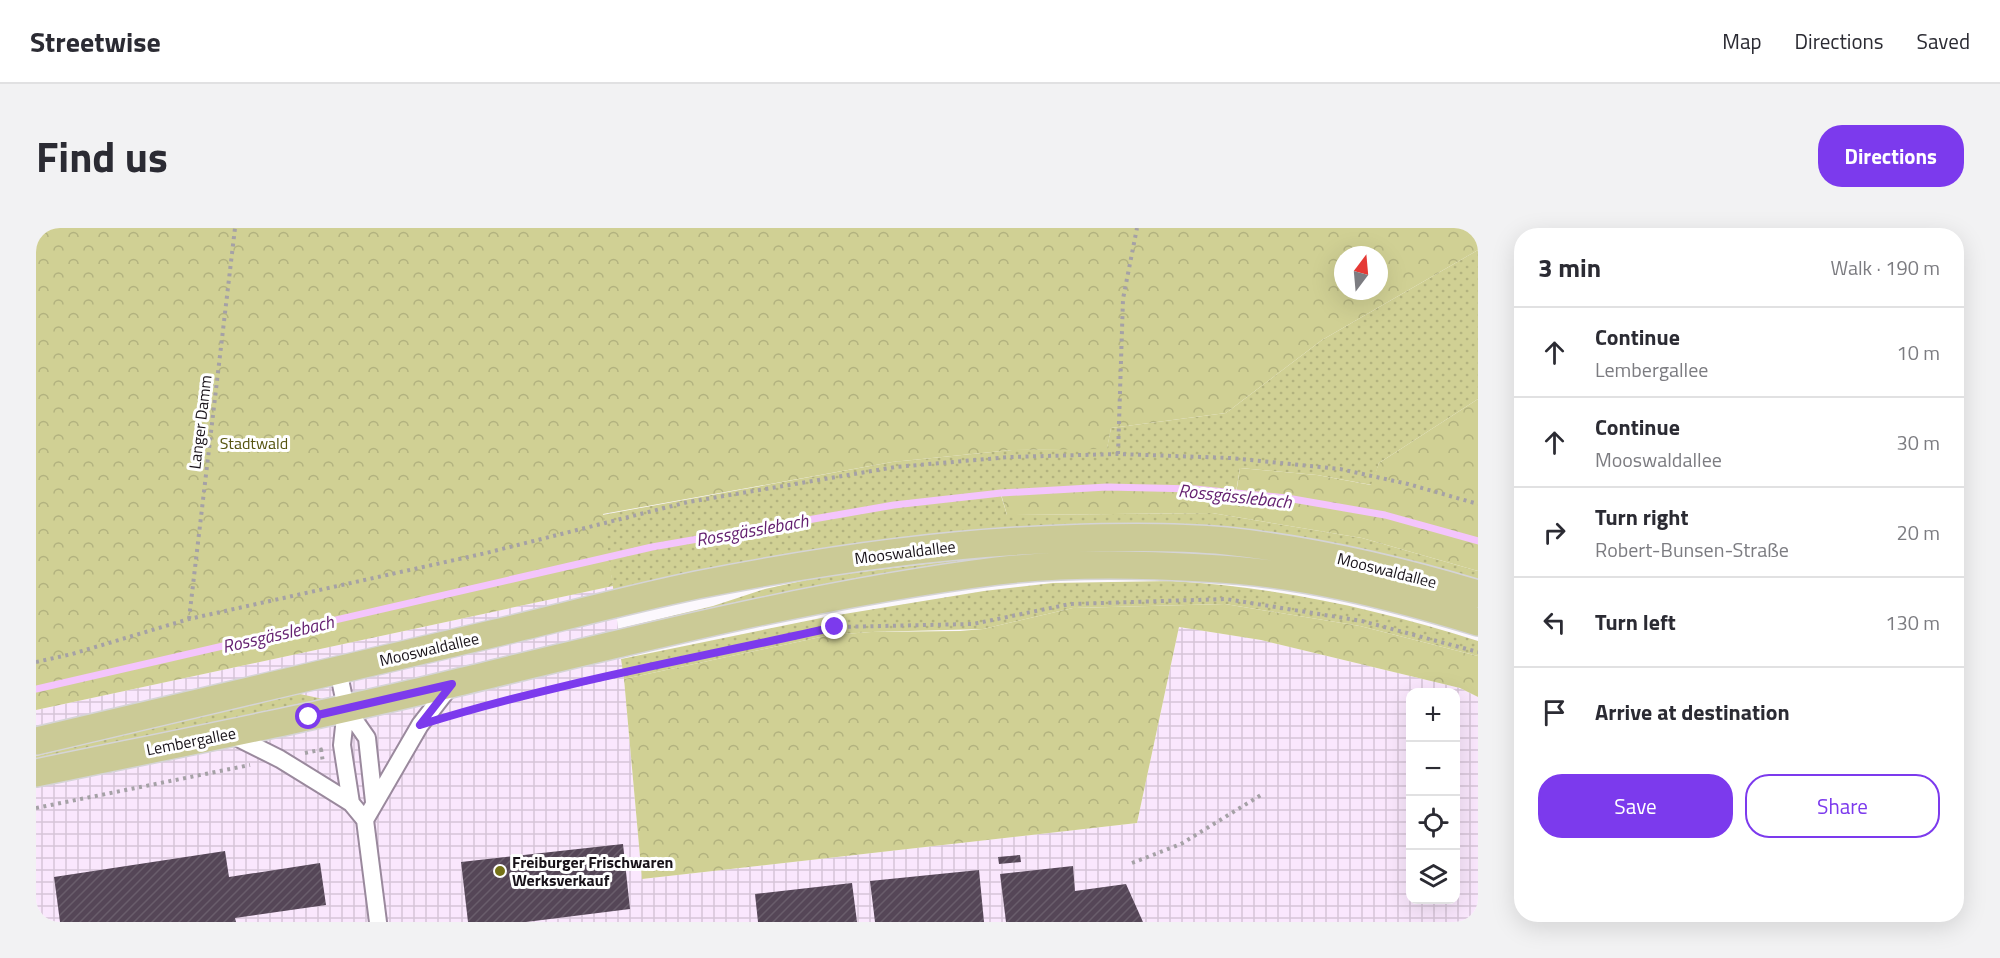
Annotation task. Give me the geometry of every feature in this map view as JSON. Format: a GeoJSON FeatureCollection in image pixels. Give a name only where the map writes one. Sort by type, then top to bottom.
{"type":"FeatureCollection","features":[{"type":"Feature","properties":{"kind":"main road","name":"Mooswaldallee"},"geometry":{"type":"LineString","coordinates":[[338,670],[697,585],[853,558],[987,543],[1158,537],[1224,541],[1316,553],[1414,574],[1478,594]]}},
{"type":"Feature","properties":{"kind":"main road","name":"Mooswaldallee"},"geometry":{"type":"LineString","coordinates":[[346,708],[614,644],[802,604],[999,571],[1061,566],[1207,568],[1263,573],[1369,592],[1478,622]]}},
{"type":"Feature","properties":{"kind":"main road","name":"Lembergallee"},"geometry":{"type":"LineString","coordinates":[[36,741],[338,670]]}},
{"type":"Feature","properties":{"kind":"main road","name":"Lembergallee"},"geometry":{"type":"LineString","coordinates":[[36,772],[229,734],[346,708]]}},
{"type":"Feature","properties":{"kind":"street"},"geometry":{"type":"LineString","coordinates":[[338,670],[346,708],[342,745],[351,803]]}},
{"type":"Feature","properties":{"kind":"street"},"geometry":{"type":"LineString","coordinates":[[365,820],[420,725],[452,684]]}},
{"type":"Feature","properties":{"kind":"street"},"geometry":{"type":"LineString","coordinates":[[346,708],[367,738],[374,802]]}},
{"type":"Feature","properties":{"kind":"street"},"geometry":{"type":"LineString","coordinates":[[229,734],[280,759],[351,803],[365,820],[378,922]]}},
{"type":"Feature","properties":{"kind":"path","name":"Langer Damm"},"geometry":{"type":"LineString","coordinates":[[189,619],[235,228]]}},
{"type":"Feature","properties":{"kind":"path"},"geometry":{"type":"LineString","coordinates":[[1118,454],[1123,299],[1137,228]]}},
{"type":"Feature","properties":{"kind":"path"},"geometry":{"type":"LineString","coordinates":[[36,662],[72,654],[189,619],[486,553],[688,502],[895,467],[1010,457],[1118,454],[1231,458],[1340,469],[1408,484],[1478,504]]}},
{"type":"Feature","properties":{"kind":"path"},"geometry":{"type":"LineString","coordinates":[[420,725],[470,710],[566,687],[835,627],[973,624],[1070,604],[1226,598],[1362,621],[1478,652]]}},
{"type":"Feature","properties":{"kind":"path"},"geometry":{"type":"LineString","coordinates":[[36,808],[342,745]]}},
{"type":"Feature","properties":{"kind":"path"},"geometry":{"type":"LineString","coordinates":[[1132,863],[1181,844],[1261,795]]}},
{"type":"Feature","properties":{"kind":"shaded area"},"geometry":{"type":"Polygon","coordinates":[[[613,586],[642,879],[1137,823],[1179,627],[1261,640],[1460,688],[1478,697],[1478,922],[36,922],[36,710],[613,586]]]}},
{"type":"Feature","properties":{"kind":"green space","name":"Stadtwald"},"geometry":{"type":"Polygon","coordinates":[[[36,228],[1478,228],[1478,250],[1322,340],[1226,413],[1111,428],[1107,449],[1012,450],[892,462],[603,514],[613,586],[36,710],[36,228]]]}},
{"type":"Feature","properties":{"kind":"green space"},"geometry":{"type":"Polygon","coordinates":[[[1478,250],[1478,399],[1379,463],[1372,485],[1317,475],[1240,468],[1236,492],[1195,488],[1106,486],[1000,492],[1007,515],[1212,513],[1362,538],[1478,571],[1478,586],[1152,529],[614,594],[602,515],[892,462],[1012,450],[1107,448],[1111,428],[1226,413],[1322,340],[1478,250]]]}},
{"type":"Feature","properties":{"kind":"green space"},"geometry":{"type":"Polygon","coordinates":[[[1478,399],[1478,571],[1362,538],[1212,513],[1007,515],[1001,494],[1107,488],[1196,490],[1236,494],[1240,468],[1317,475],[1371,485],[1379,463],[1478,399]]]}},
{"type":"Feature","properties":{"kind":"green space"},"geometry":{"type":"Polygon","coordinates":[[[1061,552],[1230,555],[1282,562],[1367,579],[1478,606],[1478,611],[1135,555],[378,687],[713,606],[765,589],[820,577],[982,557],[1061,552]]]}},
{"type":"Feature","properties":{"kind":"green space"},"geometry":{"type":"Polygon","coordinates":[[[1172,581],[1288,594],[1403,619],[1478,641],[1478,656],[1360,626],[1225,604],[1073,608],[983,629],[830,635],[624,679],[621,659],[826,617],[984,591],[1053,583],[1172,581]]]}},
{"type":"Feature","properties":{"kind":"green space"},"geometry":{"type":"Polygon","coordinates":[[[1225,604],[1360,626],[1478,656],[1478,697],[1460,688],[1261,640],[1179,627],[1137,823],[642,879],[624,679],[830,635],[983,629],[1073,608],[1225,604]]]}},
{"type":"Feature","properties":{"kind":"green space"},"geometry":{"type":"Polygon","coordinates":[[[300,694],[323,699],[326,704],[36,764],[36,756],[300,694]]]}},
{"type":"Feature","properties":{"kind":"building"},"geometry":{"type":"Polygon","coordinates":[[[623,844],[630,909],[526,922],[468,922],[461,862],[623,844]]]}},
{"type":"Feature","properties":{"kind":"building"},"geometry":{"type":"Polygon","coordinates":[[[225,851],[229,877],[320,863],[326,905],[235,918],[236,922],[60,922],[54,877],[225,851]]]}},
{"type":"Feature","properties":{"kind":"building"},"geometry":{"type":"Polygon","coordinates":[[[1020,855],[1021,862],[999,864],[998,857],[1020,855]]]}},
{"type":"Feature","properties":{"kind":"building"},"geometry":{"type":"Polygon","coordinates":[[[1073,866],[1075,891],[1126,884],[1143,922],[1006,922],[1000,874],[1073,866]]]}},
{"type":"Feature","properties":{"kind":"building"},"geometry":{"type":"Polygon","coordinates":[[[979,870],[984,922],[875,922],[870,881],[979,870]]]}},
{"type":"Feature","properties":{"kind":"building"},"geometry":{"type":"Polygon","coordinates":[[[852,883],[857,922],[758,922],[755,894],[852,883]]]}},
{"type":"Feature","properties":{"kind":"waterway","name":"Rossgässlebach"},"geometry":{"type":"LineString","coordinates":[[36,689],[652,547],[894,505],[1001,493],[1107,487],[1195,489],[1287,498],[1385,515],[1478,541]]}},
{"type":"Feature","properties":{"kind":"place","name":"Freiburger Frischwaren Werksverkauf"},"geometry":{"type":"Point","coordinates":[500,871]}},
{"type":"Feature","properties":{"kind":"route"},"geometry":{"type":"LineString","coordinates":[[309,717],[452,684],[420,725],[470,710],[566,687],[835,627]]}}]}
